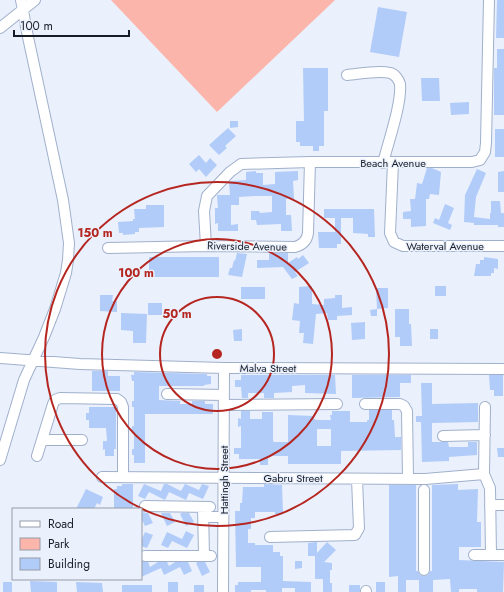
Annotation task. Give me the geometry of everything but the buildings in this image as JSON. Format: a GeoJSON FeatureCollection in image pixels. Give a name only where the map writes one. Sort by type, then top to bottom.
{"type":"FeatureCollection","features":[{"type":"Feature","properties":{"kind":"street"},"geometry":{"type":"LineString","coordinates":[[0,460],[24,380],[56,309],[66,273],[69,243],[64,207],[51,140],[22,11],[21,0]]}},
{"type":"Feature","properties":{"kind":"street"},"geometry":{"type":"LineString","coordinates":[[0,28],[35,0]]}},
{"type":"Feature","properties":{"kind":"street","name":"Beach Avenue"},"geometry":{"type":"LineString","coordinates":[[206,246],[204,211],[207,196],[234,168],[244,164],[310,162],[472,162],[480,160],[484,156],[486,144],[489,0]]}},
{"type":"Feature","properties":{"kind":"street","name":"Waterval Avenue"},"geometry":{"type":"LineString","coordinates":[[347,75],[378,72],[391,73],[395,75],[400,83],[399,101],[388,163],[390,233],[394,242],[403,246],[504,246]]}},
{"type":"Feature","properties":{"kind":"street","name":"Riverside Avenue"},"geometry":{"type":"LineString","coordinates":[[108,248],[206,246],[295,247],[303,243],[308,233],[310,162]]}},
{"type":"Feature","properties":{"kind":"street","name":"Malva Street"},"geometry":{"type":"LineString","coordinates":[[0,358],[80,364],[224,368],[504,369]]}},
{"type":"Feature","properties":{"kind":"street","name":"Hattingh Street"},"geometry":{"type":"LineString","coordinates":[[223,592],[224,368]]}},
{"type":"Feature","properties":{"kind":"street"},"geometry":{"type":"LineString","coordinates":[[167,394],[224,400],[337,404]]}},
{"type":"Feature","properties":{"kind":"street"},"geometry":{"type":"LineString","coordinates":[[37,456],[55,400],[60,398],[117,399],[121,402],[123,407],[123,477]]}},
{"type":"Feature","properties":{"kind":"street"},"geometry":{"type":"LineString","coordinates":[[365,404],[400,404],[404,406],[407,411],[408,479]]}},
{"type":"Feature","properties":{"kind":"street"},"geometry":{"type":"LineString","coordinates":[[486,407],[484,474],[490,488],[491,555]]}},
{"type":"Feature","properties":{"kind":"street"},"geometry":{"type":"LineString","coordinates":[[443,436],[485,435]]}},
{"type":"Feature","properties":{"kind":"street"},"geometry":{"type":"LineString","coordinates":[[42,440],[82,440]]}},
{"type":"Feature","properties":{"kind":"street","name":"Gabru Street"},"geometry":{"type":"LineString","coordinates":[[102,477],[408,479],[424,485],[484,474]]}},
{"type":"Feature","properties":{"kind":"street"},"geometry":{"type":"LineString","coordinates":[[270,537],[355,535],[358,528],[357,479]]}},
{"type":"Feature","properties":{"kind":"street"},"geometry":{"type":"LineString","coordinates":[[424,485],[424,570]]}},
{"type":"Feature","properties":{"kind":"street"},"geometry":{"type":"LineString","coordinates":[[490,505],[504,505]]}},
{"type":"Feature","properties":{"kind":"street"},"geometry":{"type":"LineString","coordinates":[[145,506],[206,510],[223,517]]}},
{"type":"Feature","properties":{"kind":"street"},"geometry":{"type":"LineString","coordinates":[[145,556],[208,556],[206,510]]}},
{"type":"Feature","properties":{"kind":"street"},"geometry":{"type":"LineString","coordinates":[[474,555],[504,555]]}},
{"type":"Feature","properties":{"kind":"green space"},"geometry":{"type":"Polygon","coordinates":[[[111,0],[335,0],[217,112],[111,0]]]}}]}
